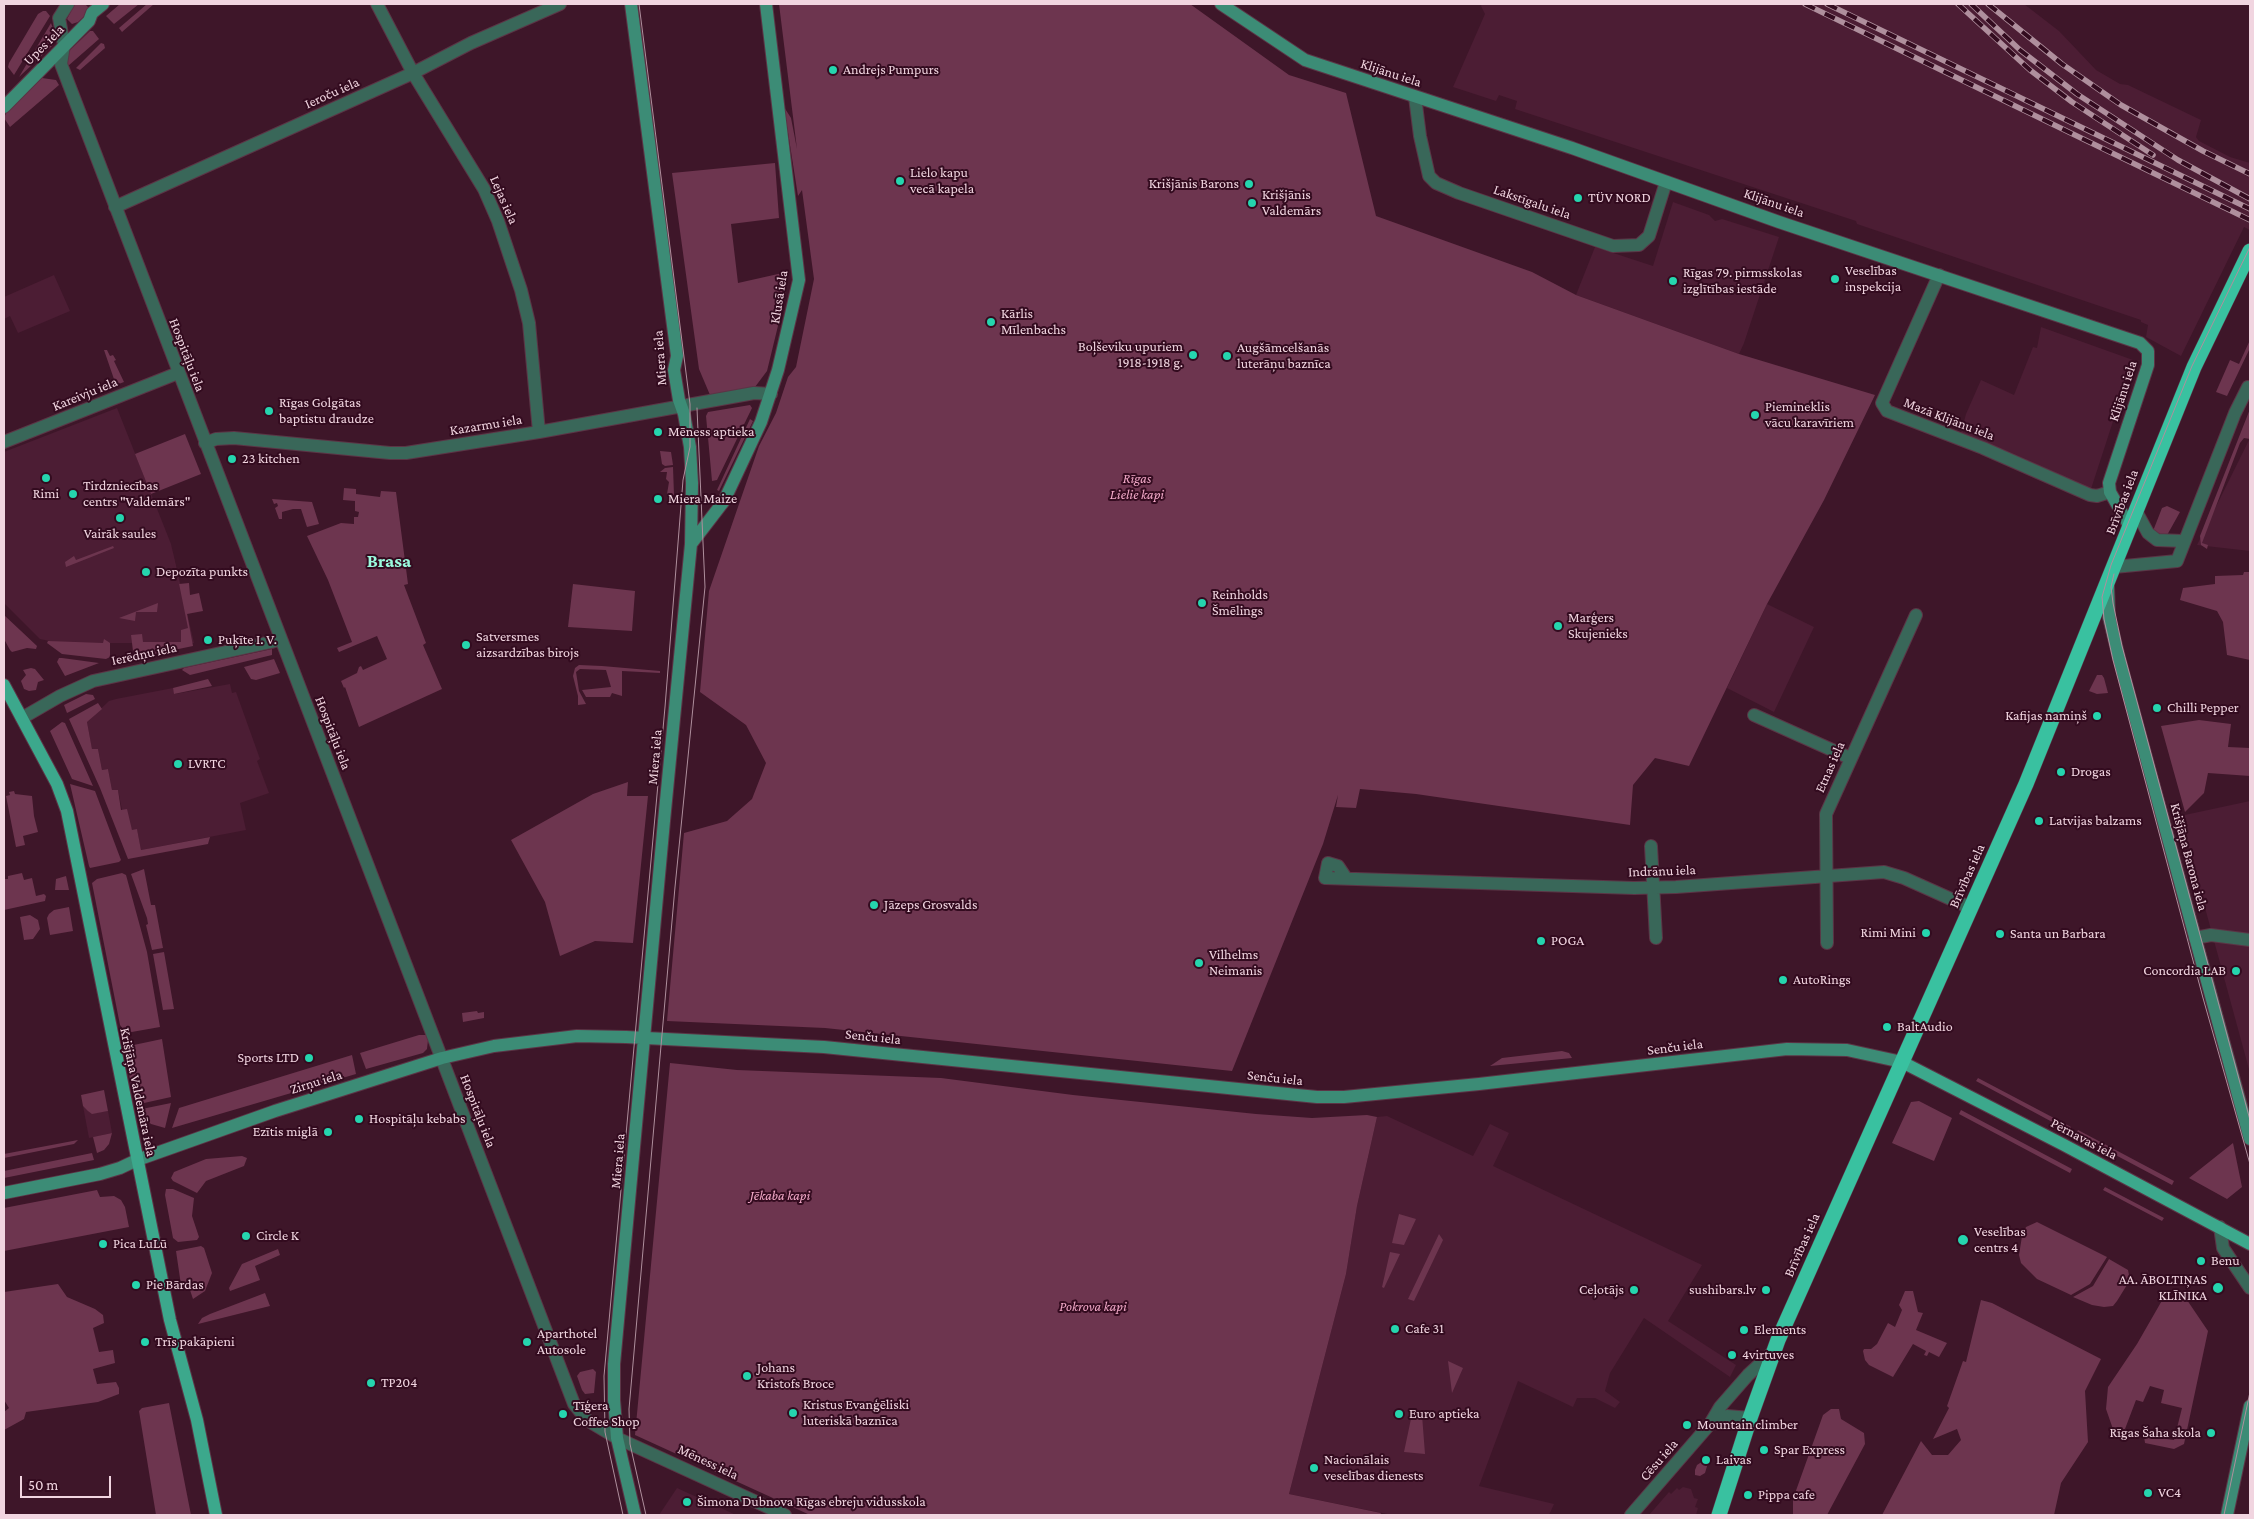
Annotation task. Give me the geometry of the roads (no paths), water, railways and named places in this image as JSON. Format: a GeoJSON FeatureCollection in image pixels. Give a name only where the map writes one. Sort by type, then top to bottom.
{"type":"FeatureCollection","features":[{"type":"Feature","properties":{"kind":"highway","name":"Brīvības iela"},"geometry":{"type":"LineString","coordinates":[[1719,1515],[1773,1352],[2026,784],[2194,367],[2250,251]]}},
{"type":"Feature","properties":{"kind":"main road","name":"Krišjāņa Valdemāra iela"},"geometry":{"type":"LineString","coordinates":[[4,686],[57,784],[67,811],[170,1320],[197,1420],[216,1515]]}},
{"type":"Feature","properties":{"kind":"main road","name":"Pērnavas iela"},"geometry":{"type":"LineString","coordinates":[[1902,1062],[2250,1244]]}},
{"type":"Feature","properties":{"kind":"street","name":"Hospitāļu iela"},"geometry":{"type":"LineString","coordinates":[[68,4],[59,18],[64,45],[61,64],[205,444],[574,1404],[587,1420],[617,1438]]}},
{"type":"Feature","properties":{"kind":"street","name":"Upes iela"},"geometry":{"type":"LineString","coordinates":[[4,107],[89,21],[92,14],[103,4]]}},
{"type":"Feature","properties":{"kind":"street","name":"Lejas iela"},"geometry":{"type":"LineString","coordinates":[[377,4],[413,73],[484,189],[509,250],[529,323],[539,432]]}},
{"type":"Feature","properties":{"kind":"street","name":"Ieroču iela"},"geometry":{"type":"LineString","coordinates":[[115,208],[413,73],[470,43],[560,4]]}},
{"type":"Feature","properties":{"kind":"street","name":"Miera iela"},"geometry":{"type":"LineString","coordinates":[[631,4],[677,356],[674,370],[680,405],[684,414],[692,483],[691,544],[614,1364],[617,1438],[635,1515]]}},
{"type":"Feature","properties":{"kind":"street","name":"Klusā iela"},"geometry":{"type":"LineString","coordinates":[[691,544],[724,501],[761,422],[788,333],[800,280],[766,4]]}},
{"type":"Feature","properties":{"kind":"street","name":"Klijānu iela"},"geometry":{"type":"LineString","coordinates":[[1221,4],[1305,60],[1572,148],[1666,182],[2136,341],[2144,346],[2149,357],[2148,365],[2112,471],[2109,483],[2110,492]]}},
{"type":"Feature","properties":{"kind":"street","name":"Lakstīgalu iela"},"geometry":{"type":"LineString","coordinates":[[1415,97],[1415,110],[1429,176],[1436,183],[1604,243],[1625,247],[1639,245],[1649,236],[1666,182]]}},
{"type":"Feature","properties":{"kind":"street","name":"Mazā Klijānu iela"},"geometry":{"type":"LineString","coordinates":[[1939,275],[1882,403],[1888,411],[1983,448],[2090,495],[2096,496],[2110,492]]}},
{"type":"Feature","properties":{"kind":"street","name":"Kareivju iela"},"geometry":{"type":"LineString","coordinates":[[4,442],[178,373]]}},
{"type":"Feature","properties":{"kind":"street"},"geometry":{"type":"LineString","coordinates":[[2111,574],[2177,561],[2234,413],[2248,387],[2250,388]]}},
{"type":"Feature","properties":{"kind":"street","name":"Kazarmu iela"},"geometry":{"type":"LineString","coordinates":[[205,444],[216,439],[234,438],[390,454],[406,453],[539,432],[754,393],[771,394]]}},
{"type":"Feature","properties":{"kind":"street"},"geometry":{"type":"LineString","coordinates":[[2110,492],[2130,527]]}},
{"type":"Feature","properties":{"kind":"street"},"geometry":{"type":"LineString","coordinates":[[2137,508],[2137,513],[2148,533],[2157,540],[2184,541]]}},
{"type":"Feature","properties":{"kind":"street","name":"Krišjāņa Barona iela"},"geometry":{"type":"LineString","coordinates":[[2111,574],[2109,617],[2119,658],[2250,1139]]}},
{"type":"Feature","properties":{"kind":"street","name":"Etnas iela"},"geometry":{"type":"LineString","coordinates":[[1828,942],[1826,814],[1916,615]]}},
{"type":"Feature","properties":{"kind":"street","name":"Ierēdņu iela"},"geometry":{"type":"LineString","coordinates":[[22,718],[60,696],[93,681],[271,642],[280,638]]}},
{"type":"Feature","properties":{"kind":"street"},"geometry":{"type":"LineString","coordinates":[[1754,715],[1850,758]]}},
{"type":"Feature","properties":{"kind":"street"},"geometry":{"type":"LineString","coordinates":[[1651,846],[1656,938]]}},
{"type":"Feature","properties":{"kind":"street","name":"Indrānu iela"},"geometry":{"type":"LineString","coordinates":[[1346,878],[1653,888],[1884,872],[1904,878],[1971,908]]}},
{"type":"Feature","properties":{"kind":"street"},"geometry":{"type":"LineString","coordinates":[[2195,938],[2211,935],[2250,940]]}},
{"type":"Feature","properties":{"kind":"street","name":"Zirņu iela"},"geometry":{"type":"LineString","coordinates":[[4,1193],[100,1174],[275,1111],[442,1058],[494,1046],[538,1039],[577,1036],[644,1038]]}},
{"type":"Feature","properties":{"kind":"street","name":"Senču iela"},"geometry":{"type":"LineString","coordinates":[[644,1038],[824,1047],[1317,1097],[1344,1097],[1479,1084],[1787,1050],[1847,1050],[1902,1062]]}},
{"type":"Feature","properties":{"kind":"street"},"geometry":{"type":"LineString","coordinates":[[2220,1227],[2223,1248],[2250,1288]]}},
{"type":"Feature","properties":{"kind":"street","name":"Cēsu iela"},"geometry":{"type":"LineString","coordinates":[[1631,1515],[1710,1424],[1720,1407],[1748,1375],[1773,1352]]}},
{"type":"Feature","properties":{"kind":"street"},"geometry":{"type":"LineString","coordinates":[[2227,1515],[2250,1406]]}},
{"type":"Feature","properties":{"kind":"street"},"geometry":{"type":"LineString","coordinates":[[1710,1424],[1727,1416],[1750,1418]]}},
{"type":"Feature","properties":{"kind":"street","name":"Mēness iela"},"geometry":{"type":"LineString","coordinates":[[617,1438],[785,1515]]}},
{"type":"Feature","properties":{"kind":"tram line"},"geometry":{"type":"LineString","coordinates":[[623,1515],[605,1432],[604,1376],[665,707],[683,480],[690,447],[690,404],[639,4]]}},
{"type":"Feature","properties":{"kind":"tram line"},"geometry":{"type":"LineString","coordinates":[[2250,247],[2192,366],[2111,565],[2102,597],[2104,619],[2113,660],[2203,998],[2250,1164]]}},
{"type":"Feature","properties":{"kind":"tram line"},"geometry":{"type":"LineString","coordinates":[[646,1515],[630,1444],[629,1409],[675,887],[705,587],[697,408]]}},
{"type":"Feature","properties":{"kind":"tram line"},"geometry":{"type":"LineString","coordinates":[[2114,574],[2111,587],[2122,646],[2250,1120]]}},
{"type":"Feature","properties":{"kind":"tram line"},"geometry":{"type":"LineString","coordinates":[[2224,1515],[2250,1392]]}},
{"type":"Feature","properties":{"kind":"railway"},"geometry":{"type":"LineString","coordinates":[[1805,4],[2250,220]]}},
{"type":"Feature","properties":{"kind":"railway"},"geometry":{"type":"LineString","coordinates":[[1827,4],[2250,209]]}},
{"type":"Feature","properties":{"kind":"railway"},"geometry":{"type":"LineString","coordinates":[[1958,4],[2030,70],[2072,102],[2153,155]]}},
{"type":"Feature","properties":{"kind":"railway"},"geometry":{"type":"LineString","coordinates":[[1971,4],[2020,50],[2077,94],[2178,160],[2250,199]]}},
{"type":"Feature","properties":{"kind":"railway"},"geometry":{"type":"LineString","coordinates":[[1988,4],[2062,64],[2121,105],[2203,151],[2250,174]]}},
{"type":"Feature","properties":{"kind":"place","name":"Andrejs Pumpurs"},"geometry":{"type":"Point","coordinates":[833,70]}},
{"type":"Feature","properties":{"kind":"place","name":"Lielo kapu vecā kapela"},"geometry":{"type":"Point","coordinates":[900,181]}},
{"type":"Feature","properties":{"kind":"place","name":"Krišjānis Barons"},"geometry":{"type":"Point","coordinates":[1249,184]}},
{"type":"Feature","properties":{"kind":"place","name":"TÜV NORD"},"geometry":{"type":"Point","coordinates":[1578,198]}},
{"type":"Feature","properties":{"kind":"place","name":"Krišjānis Valdemārs"},"geometry":{"type":"Point","coordinates":[1252,203]}},
{"type":"Feature","properties":{"kind":"place","name":"Veselības inspekcija"},"geometry":{"type":"Point","coordinates":[1835,279]}},
{"type":"Feature","properties":{"kind":"place","name":"Rīgas 79. pirmsskolas izglītības iestāde"},"geometry":{"type":"Point","coordinates":[1673,281]}},
{"type":"Feature","properties":{"kind":"place","name":"Kārlis Mīlenbachs"},"geometry":{"type":"Point","coordinates":[991,322]}},
{"type":"Feature","properties":{"kind":"place","name":"Boļševiku upuriem 1918-1918 g."},"geometry":{"type":"Point","coordinates":[1193,355]}},
{"type":"Feature","properties":{"kind":"place","name":"Augšāmcelšanās luterāņu baznīca"},"geometry":{"type":"Point","coordinates":[1227,356]}},
{"type":"Feature","properties":{"kind":"place","name":"Rīgas Golgātas baptistu draudze"},"geometry":{"type":"Point","coordinates":[269,411]}},
{"type":"Feature","properties":{"kind":"place","name":"Piemineklis vācu karavīriem"},"geometry":{"type":"Point","coordinates":[1755,415]}},
{"type":"Feature","properties":{"kind":"place","name":"Mēness aptieka"},"geometry":{"type":"Point","coordinates":[658,432]}},
{"type":"Feature","properties":{"kind":"place","name":"23 kitchen"},"geometry":{"type":"Point","coordinates":[232,459]}},
{"type":"Feature","properties":{"kind":"place","name":"Rimi"},"geometry":{"type":"Point","coordinates":[46,478]}},
{"type":"Feature","properties":{"kind":"place","name":"Tirdzniecības centrs \"Valdemārs\""},"geometry":{"type":"Point","coordinates":[73,494]}},
{"type":"Feature","properties":{"kind":"place","name":"Miera Maize"},"geometry":{"type":"Point","coordinates":[658,499]}},
{"type":"Feature","properties":{"kind":"place","name":"Vairāk saules"},"geometry":{"type":"Point","coordinates":[120,518]}},
{"type":"Feature","properties":{"kind":"place","name":"Depozīta punkts"},"geometry":{"type":"Point","coordinates":[146,572]}},
{"type":"Feature","properties":{"kind":"place","name":"Reinholds Šmēlings"},"geometry":{"type":"Point","coordinates":[1202,603]}},
{"type":"Feature","properties":{"kind":"place","name":"Marģers Skujenieks"},"geometry":{"type":"Point","coordinates":[1558,626]}},
{"type":"Feature","properties":{"kind":"place","name":"Puķīte I. V."},"geometry":{"type":"Point","coordinates":[208,640]}},
{"type":"Feature","properties":{"kind":"place","name":"Satversmes aizsardzības birojs"},"geometry":{"type":"Point","coordinates":[466,645]}},
{"type":"Feature","properties":{"kind":"place","name":"Chilli Pepper"},"geometry":{"type":"Point","coordinates":[2157,708]}},
{"type":"Feature","properties":{"kind":"place","name":"Kafijas namiņš"},"geometry":{"type":"Point","coordinates":[2097,716]}},
{"type":"Feature","properties":{"kind":"place","name":"LVRTC"},"geometry":{"type":"Point","coordinates":[178,764]}},
{"type":"Feature","properties":{"kind":"place","name":"Drogas"},"geometry":{"type":"Point","coordinates":[2061,772]}},
{"type":"Feature","properties":{"kind":"place","name":"Latvijas balzams"},"geometry":{"type":"Point","coordinates":[2039,821]}},
{"type":"Feature","properties":{"kind":"place","name":"Jāzeps Grosvalds"},"geometry":{"type":"Point","coordinates":[874,905]}},
{"type":"Feature","properties":{"kind":"place","name":"Rimi Mini"},"geometry":{"type":"Point","coordinates":[1926,933]}},
{"type":"Feature","properties":{"kind":"place","name":"Santa un Barbara"},"geometry":{"type":"Point","coordinates":[2000,934]}},
{"type":"Feature","properties":{"kind":"place","name":"POGA"},"geometry":{"type":"Point","coordinates":[1541,941]}},
{"type":"Feature","properties":{"kind":"place","name":"Vilhelms Neimanis"},"geometry":{"type":"Point","coordinates":[1199,963]}},
{"type":"Feature","properties":{"kind":"place","name":"Concordia LAB"},"geometry":{"type":"Point","coordinates":[2236,971]}},
{"type":"Feature","properties":{"kind":"place","name":"AutoRings"},"geometry":{"type":"Point","coordinates":[1783,980]}},
{"type":"Feature","properties":{"kind":"place","name":"BaltAudio"},"geometry":{"type":"Point","coordinates":[1887,1027]}},
{"type":"Feature","properties":{"kind":"place","name":"Sports LTD"},"geometry":{"type":"Point","coordinates":[309,1058]}},
{"type":"Feature","properties":{"kind":"place","name":"Hospitāļu kebabs"},"geometry":{"type":"Point","coordinates":[359,1119]}},
{"type":"Feature","properties":{"kind":"place","name":"Ezītis miglā"},"geometry":{"type":"Point","coordinates":[328,1132]}},
{"type":"Feature","properties":{"kind":"place","name":"Circle K"},"geometry":{"type":"Point","coordinates":[246,1236]}},
{"type":"Feature","properties":{"kind":"place","name":"Veselības centrs 4"},"geometry":{"type":"Point","coordinates":[1963,1240]}},
{"type":"Feature","properties":{"kind":"place","name":"Pica LuLū"},"geometry":{"type":"Point","coordinates":[103,1244]}},
{"type":"Feature","properties":{"kind":"place","name":"Benu"},"geometry":{"type":"Point","coordinates":[2201,1261]}},
{"type":"Feature","properties":{"kind":"place","name":"Pie Bārdas"},"geometry":{"type":"Point","coordinates":[136,1285]}},
{"type":"Feature","properties":{"kind":"place","name":"AA. ĀBOLTIŅAS KLĪNIKA"},"geometry":{"type":"Point","coordinates":[2218,1288]}},
{"type":"Feature","properties":{"kind":"place","name":"Ceļotājs"},"geometry":{"type":"Point","coordinates":[1634,1290]}},
{"type":"Feature","properties":{"kind":"place","name":"sushibars.lv"},"geometry":{"type":"Point","coordinates":[1766,1290]}},
{"type":"Feature","properties":{"kind":"place","name":"Cafe 31"},"geometry":{"type":"Point","coordinates":[1395,1329]}},
{"type":"Feature","properties":{"kind":"place","name":"Elements"},"geometry":{"type":"Point","coordinates":[1744,1330]}},
{"type":"Feature","properties":{"kind":"place","name":"Trīs pakāpieni"},"geometry":{"type":"Point","coordinates":[145,1342]}},
{"type":"Feature","properties":{"kind":"place","name":"Aparthotel Autosole"},"geometry":{"type":"Point","coordinates":[527,1342]}},
{"type":"Feature","properties":{"kind":"place","name":"4virtuves"},"geometry":{"type":"Point","coordinates":[1732,1355]}},
{"type":"Feature","properties":{"kind":"place","name":"Johans Kristofs Broce"},"geometry":{"type":"Point","coordinates":[747,1376]}},
{"type":"Feature","properties":{"kind":"place","name":"TP204"},"geometry":{"type":"Point","coordinates":[371,1383]}},
{"type":"Feature","properties":{"kind":"place","name":"Kristus Evanģēliski luteriskā baznīca"},"geometry":{"type":"Point","coordinates":[793,1413]}},
{"type":"Feature","properties":{"kind":"place","name":"Tīģera Coffee Shop"},"geometry":{"type":"Point","coordinates":[563,1414]}},
{"type":"Feature","properties":{"kind":"place","name":"Euro aptieka"},"geometry":{"type":"Point","coordinates":[1399,1414]}},
{"type":"Feature","properties":{"kind":"place","name":"Mountain climber"},"geometry":{"type":"Point","coordinates":[1687,1425]}},
{"type":"Feature","properties":{"kind":"place","name":"Rīgas Šaha skola"},"geometry":{"type":"Point","coordinates":[2211,1433]}},
{"type":"Feature","properties":{"kind":"place","name":"Spar Express"},"geometry":{"type":"Point","coordinates":[1764,1450]}},
{"type":"Feature","properties":{"kind":"place","name":"Laivas"},"geometry":{"type":"Point","coordinates":[1706,1460]}},
{"type":"Feature","properties":{"kind":"place","name":"Nacionālais veselības dienests"},"geometry":{"type":"Point","coordinates":[1314,1468]}},
{"type":"Feature","properties":{"kind":"place","name":"VC4"},"geometry":{"type":"Point","coordinates":[2148,1493]}},
{"type":"Feature","properties":{"kind":"place","name":"Pippa cafe"},"geometry":{"type":"Point","coordinates":[1748,1495]}},
{"type":"Feature","properties":{"kind":"place","name":"Šimona Dubnova Rīgas ebreju vidusskola"},"geometry":{"type":"Point","coordinates":[687,1502]}},
{"type":"Feature","properties":{"kind":"district","name":"Brasa"},"geometry":{"type":"Point","coordinates":[389,561]}},
{"type":"Feature","properties":{"kind":"park label","name":"Rīgas Lielie kapi"},"geometry":{"type":"Point","coordinates":[1137,488]}},
{"type":"Feature","properties":{"kind":"park label","name":"Jēkaba kapi"},"geometry":{"type":"Point","coordinates":[780,1196]}},
{"type":"Feature","properties":{"kind":"park label","name":"Pokrova kapi"},"geometry":{"type":"Point","coordinates":[1093,1307]}}]}
